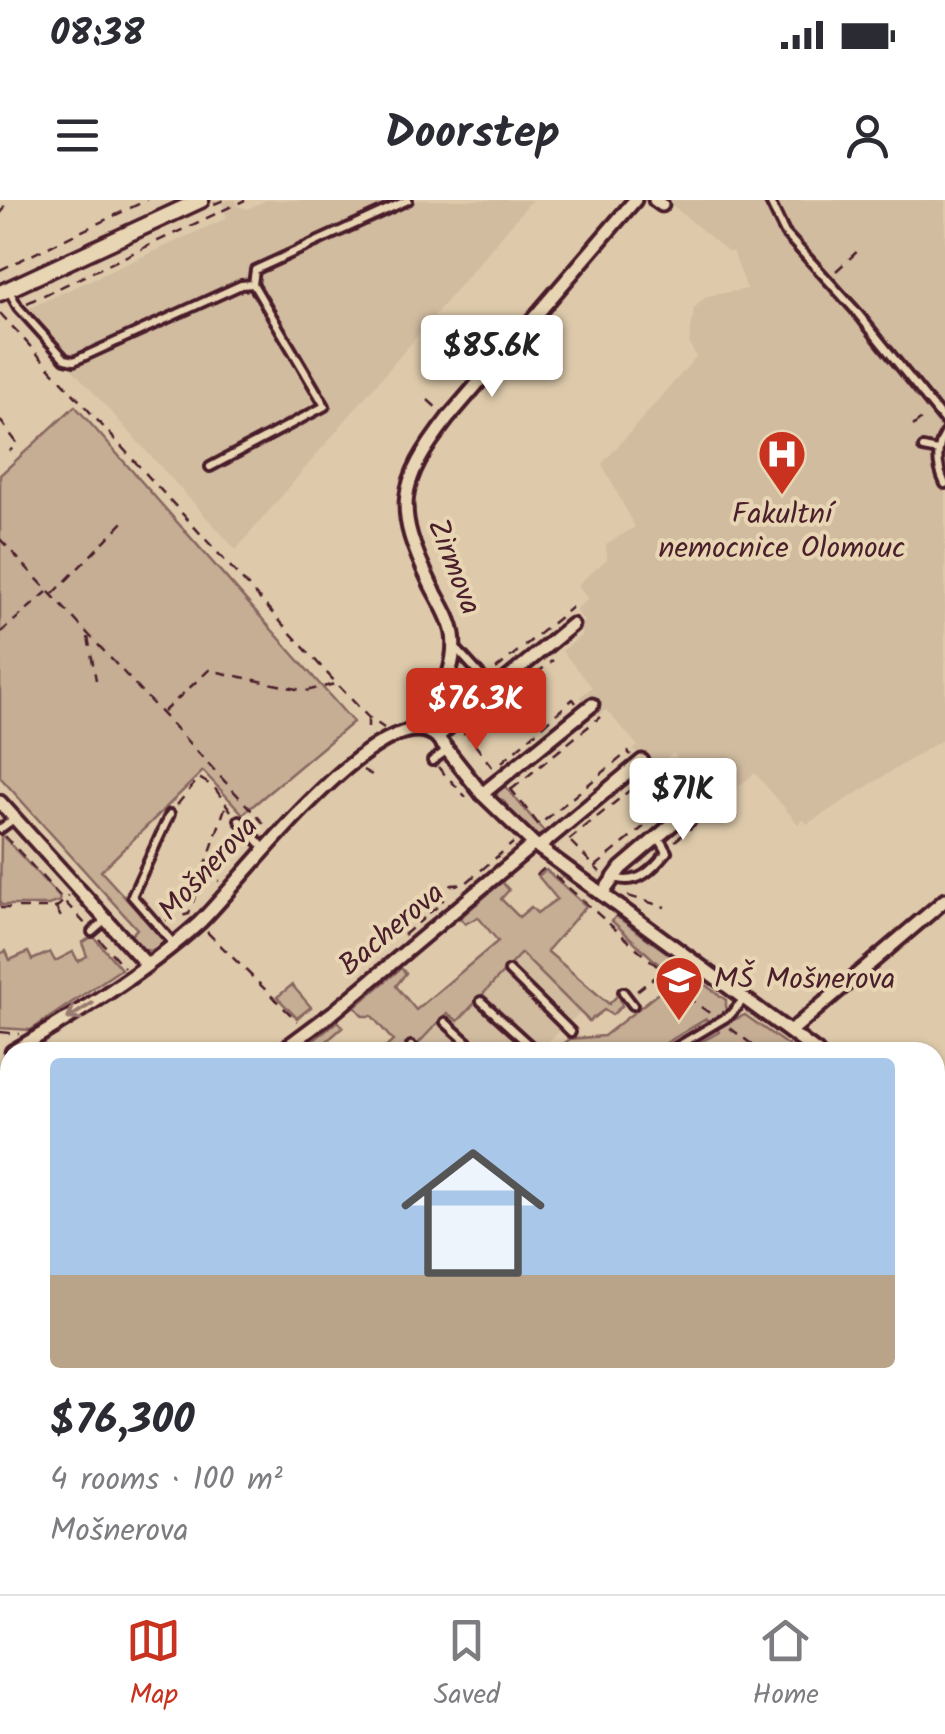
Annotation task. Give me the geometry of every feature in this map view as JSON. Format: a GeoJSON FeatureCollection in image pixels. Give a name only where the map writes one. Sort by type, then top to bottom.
{"type":"FeatureCollection","features":[{"type":"Feature","properties":{"kind":"street"},"geometry":{"type":"LineString","coordinates":[[4,291],[174,206],[201,200]]}},
{"type":"Feature","properties":{"kind":"street","name":"Zirmova"},"geometry":{"type":"LineString","coordinates":[[432,734],[454,645],[450,623],[410,533],[405,502],[410,475],[448,418],[635,200]]}},
{"type":"Feature","properties":{"kind":"street"},"geometry":{"type":"LineString","coordinates":[[432,734],[572,625]]}},
{"type":"Feature","properties":{"kind":"street"},"geometry":{"type":"LineString","coordinates":[[482,794],[596,711]]}},
{"type":"Feature","properties":{"kind":"street"},"geometry":{"type":"LineString","coordinates":[[393,734],[410,729],[432,734],[482,794],[534,846],[804,1042]]}},
{"type":"Feature","properties":{"kind":"street","name":"Mošnerova"},"geometry":{"type":"LineString","coordinates":[[29,1042],[110,992],[199,923],[310,800],[370,758],[393,734]]}},
{"type":"Feature","properties":{"kind":"street"},"geometry":{"type":"LineString","coordinates":[[534,846],[640,762]]}},
{"type":"Feature","properties":{"kind":"street"},"geometry":{"type":"LineString","coordinates":[[602,894],[610,877],[724,782]]}},
{"type":"Feature","properties":{"kind":"street"},"geometry":{"type":"LineString","coordinates":[[0,802],[146,964]]}},
{"type":"Feature","properties":{"kind":"street","name":"Bacherova"},"geometry":{"type":"LineString","coordinates":[[293,1042],[534,846]]}},
{"type":"Feature","properties":{"kind":"street"},"geometry":{"type":"LineString","coordinates":[[791,1031],[945,900]]}},
{"type":"Feature","properties":{"kind":"lane"},"geometry":{"type":"LineString","coordinates":[[210,467],[326,406],[253,284],[256,270],[408,200]]}},
{"type":"Feature","properties":{"kind":"lane"},"geometry":{"type":"LineString","coordinates":[[768,200],[784,233],[855,310],[945,422]]}},
{"type":"Feature","properties":{"kind":"lane"},"geometry":{"type":"LineString","coordinates":[[4,291],[65,359],[74,361],[241,284],[253,284]]}},
{"type":"Feature","properties":{"kind":"lane"},"geometry":{"type":"LineString","coordinates":[[945,434],[938,452],[938,468],[945,484]]}},
{"type":"Feature","properties":{"kind":"lane"},"geometry":{"type":"LineString","coordinates":[[923,448],[938,452]]}},
{"type":"Feature","properties":{"kind":"lane"},"geometry":{"type":"LineString","coordinates":[[454,645],[484,679]]}},
{"type":"Feature","properties":{"kind":"lane"},"geometry":{"type":"LineString","coordinates":[[432,761],[447,750]]}},
{"type":"Feature","properties":{"kind":"lane"},"geometry":{"type":"LineString","coordinates":[[170,814],[132,896],[173,943]]}},
{"type":"Feature","properties":{"kind":"lane"},"geometry":{"type":"LineString","coordinates":[[0,830],[15,818]]}},
{"type":"Feature","properties":{"kind":"lane"},"geometry":{"type":"LineString","coordinates":[[239,820],[267,851]]}},
{"type":"Feature","properties":{"kind":"lane"},"geometry":{"type":"LineString","coordinates":[[610,877],[626,882],[641,878],[667,852],[663,835]]}},
{"type":"Feature","properties":{"kind":"lane"},"geometry":{"type":"LineString","coordinates":[[219,882],[232,888]]}},
{"type":"Feature","properties":{"kind":"lane"},"geometry":{"type":"LineString","coordinates":[[92,932],[107,920]]}},
{"type":"Feature","properties":{"kind":"lane"},"geometry":{"type":"LineString","coordinates":[[509,971],[571,1032]]}},
{"type":"Feature","properties":{"kind":"lane"},"geometry":{"type":"LineString","coordinates":[[685,1042],[730,1015],[745,998]]}},
{"type":"Feature","properties":{"kind":"lane"},"geometry":{"type":"LineString","coordinates":[[481,1001],[526,1042]]}},
{"type":"Feature","properties":{"kind":"lane"},"geometry":{"type":"LineString","coordinates":[[445,1022],[467,1042]]}},
{"type":"Feature","properties":{"kind":"path"},"geometry":{"type":"LineString","coordinates":[[0,214],[4,200]]}},
{"type":"Feature","properties":{"kind":"path"},"geometry":{"type":"LineString","coordinates":[[0,270],[147,200]]}},
{"type":"Feature","properties":{"kind":"path"},"geometry":{"type":"LineString","coordinates":[[18,307],[245,200]]}},
{"type":"Feature","properties":{"kind":"path"},"geometry":{"type":"LineString","coordinates":[[832,275],[861,248]]}},
{"type":"Feature","properties":{"kind":"path"},"geometry":{"type":"LineString","coordinates":[[0,313],[336,683],[368,717],[393,734]]}},
{"type":"Feature","properties":{"kind":"path"},"geometry":{"type":"LineString","coordinates":[[428,400],[446,415]]}},
{"type":"Feature","properties":{"kind":"path"},"geometry":{"type":"LineString","coordinates":[[0,420],[17,443],[10,450]]}},
{"type":"Feature","properties":{"kind":"path"},"geometry":{"type":"LineString","coordinates":[[0,632],[50,593],[126,519]]}},
{"type":"Feature","properties":{"kind":"path"},"geometry":{"type":"LineString","coordinates":[[0,539],[275,835]]}},
{"type":"Feature","properties":{"kind":"path"},"geometry":{"type":"LineString","coordinates":[[535,637],[572,607]]}},
{"type":"Feature","properties":{"kind":"path"},"geometry":{"type":"LineString","coordinates":[[547,618],[552,624]]}},
{"type":"Feature","properties":{"kind":"path"},"geometry":{"type":"LineString","coordinates":[[88,634],[96,680]]}},
{"type":"Feature","properties":{"kind":"path"},"geometry":{"type":"LineString","coordinates":[[553,660],[466,733],[492,768],[574,700]]}},
{"type":"Feature","properties":{"kind":"path"},"geometry":{"type":"LineString","coordinates":[[162,713],[208,670],[306,690],[336,683]]}},
{"type":"Feature","properties":{"kind":"path"},"geometry":{"type":"LineString","coordinates":[[596,711],[511,790],[540,825],[628,752],[640,762]]}},
{"type":"Feature","properties":{"kind":"path"},"geometry":{"type":"LineString","coordinates":[[368,717],[370,758],[364,771],[374,776]]}},
{"type":"Feature","properties":{"kind":"path"},"geometry":{"type":"LineString","coordinates":[[432,761],[466,798],[482,794]]}},
{"type":"Feature","properties":{"kind":"path"},"geometry":{"type":"LineString","coordinates":[[595,868],[705,776]]}},
{"type":"Feature","properties":{"kind":"path"},"geometry":{"type":"LineString","coordinates":[[154,923],[189,914],[226,805],[214,787],[199,778],[170,814]]}},
{"type":"Feature","properties":{"kind":"path"},"geometry":{"type":"LineString","coordinates":[[610,877],[595,868],[569,840],[641,781]]}},
{"type":"Feature","properties":{"kind":"path"},"geometry":{"type":"LineString","coordinates":[[663,835],[676,842],[730,796],[734,800]]}},
{"type":"Feature","properties":{"kind":"path"},"geometry":{"type":"LineString","coordinates":[[690,829],[695,834]]}},
{"type":"Feature","properties":{"kind":"path"},"geometry":{"type":"LineString","coordinates":[[0,830],[125,968],[118,976]]}},
{"type":"Feature","properties":{"kind":"path"},"geometry":{"type":"LineString","coordinates":[[430,914],[452,886],[465,884],[534,846],[546,868],[663,970],[684,995],[717,1018]]}},
{"type":"Feature","properties":{"kind":"path"},"geometry":{"type":"LineString","coordinates":[[536,876],[546,868]]}},
{"type":"Feature","properties":{"kind":"path"},"geometry":{"type":"LineString","coordinates":[[201,875],[219,882]]}},
{"type":"Feature","properties":{"kind":"path"},"geometry":{"type":"LineString","coordinates":[[0,908],[56,908],[79,888]]}},
{"type":"Feature","properties":{"kind":"path"},"geometry":{"type":"LineString","coordinates":[[621,894],[665,907]]}},
{"type":"Feature","properties":{"kind":"path"},"geometry":{"type":"LineString","coordinates":[[56,908],[62,920]]}},
{"type":"Feature","properties":{"kind":"path"},"geometry":{"type":"LineString","coordinates":[[608,922],[613,914]]}},
{"type":"Feature","properties":{"kind":"path"},"geometry":{"type":"LineString","coordinates":[[199,923],[289,1011],[301,1030]]}},
{"type":"Feature","properties":{"kind":"path"},"geometry":{"type":"LineString","coordinates":[[628,999],[663,970]]}},
{"type":"Feature","properties":{"kind":"path"},"geometry":{"type":"LineString","coordinates":[[724,1023],[749,1042]]}},
{"type":"Feature","properties":{"kind":"path"},"geometry":{"type":"LineString","coordinates":[[0,1032],[25,1034]]}},
{"type":"Feature","properties":{"kind":"shaded area"},"geometry":{"type":"Polygon","coordinates":[[[236,200],[238,206],[247,209],[266,200],[532,200],[236,550],[71,368],[60,363],[16,314],[227,218],[222,203],[236,200]]]}},
{"type":"Feature","properties":{"kind":"shaded area","name":"Fakultní nemocnice Olomouc"},"geometry":{"type":"Polygon","coordinates":[[[666,200],[945,200],[945,738],[807,824],[803,819],[798,824],[755,773],[732,792],[733,779],[727,772],[715,771],[699,784],[673,753],[641,779],[639,771],[650,759],[645,753],[632,751],[638,746],[606,710],[597,716],[594,711],[600,703],[595,697],[587,702],[580,697],[592,687],[562,651],[582,635],[579,627],[584,621],[575,610],[588,599],[577,585],[607,559],[606,544],[635,527],[602,464],[696,357],[689,343],[694,308],[707,296],[747,289],[733,252],[728,252],[666,200]]]}},
{"type":"Feature","properties":{"kind":"shaded area"},"geometry":{"type":"Polygon","coordinates":[[[75,406],[353,722],[243,814],[203,771],[101,871],[166,943],[150,951],[142,949],[130,936],[137,929],[0,777],[0,475],[75,406]]]}},
{"type":"Feature","properties":{"kind":"shaded area"},"geometry":{"type":"Polygon","coordinates":[[[503,784],[546,834],[537,836],[497,798],[497,790],[503,784]]]}},
{"type":"Feature","properties":{"kind":"shaded area"},"geometry":{"type":"Polygon","coordinates":[[[1,834],[60,901],[48,905],[0,905],[1,834]]]}},
{"type":"Feature","properties":{"kind":"shaded area"},"geometry":{"type":"Polygon","coordinates":[[[546,870],[586,906],[547,951],[609,1004],[619,994],[622,1006],[612,1015],[604,1010],[589,1021],[521,953],[458,1021],[447,1013],[420,1042],[392,1042],[372,1016],[363,1016],[355,1007],[401,968],[406,973],[396,986],[416,1010],[498,941],[478,917],[465,924],[460,918],[502,882],[509,890],[501,899],[519,917],[531,907],[537,913],[557,899],[538,876],[546,870]]]}},
{"type":"Feature","properties":{"kind":"shaded area"},"geometry":{"type":"Polygon","coordinates":[[[616,916],[669,954],[672,964],[667,972],[612,921],[616,916]]]}},
{"type":"Feature","properties":{"kind":"shaded area"},"geometry":{"type":"Polygon","coordinates":[[[93,936],[121,969],[31,1030],[0,1028],[0,954],[6,951],[10,960],[28,952],[32,960],[50,952],[55,961],[73,952],[78,961],[87,956],[82,943],[93,936]]]}},
{"type":"Feature","properties":{"kind":"shaded area"},"geometry":{"type":"Polygon","coordinates":[[[521,953],[582,1011],[548,1042],[413,1042],[447,1013],[458,1020],[521,953]]]}},
{"type":"Feature","properties":{"kind":"shaded area"},"geometry":{"type":"Polygon","coordinates":[[[694,977],[726,1000],[726,1013],[710,1022],[706,1019],[668,1042],[566,1042],[604,1036],[671,983],[674,986],[694,977]]]}},
{"type":"Feature","properties":{"kind":"shaded area"},"geometry":{"type":"Polygon","coordinates":[[[292,985],[311,1007],[297,1018],[277,997],[292,985]]]}},
{"type":"Feature","properties":{"kind":"shaded area"},"geometry":{"type":"Polygon","coordinates":[[[745,1015],[783,1042],[701,1042],[719,1032],[716,1027],[745,1015]]]}},
{"type":"Feature","properties":{"kind":"shaded area"},"geometry":{"type":"Polygon","coordinates":[[[338,1021],[343,1027],[328,1042],[311,1042],[338,1021]]]}},
{"type":"Feature","properties":{"kind":"place","name":"Fakultní nemocnice Olomouc"},"geometry":{"type":"Point","coordinates":[782,496]}},
{"type":"Feature","properties":{"kind":"place","name":"MŠ Mošnerova"},"geometry":{"type":"Point","coordinates":[679,1022]}}]}
